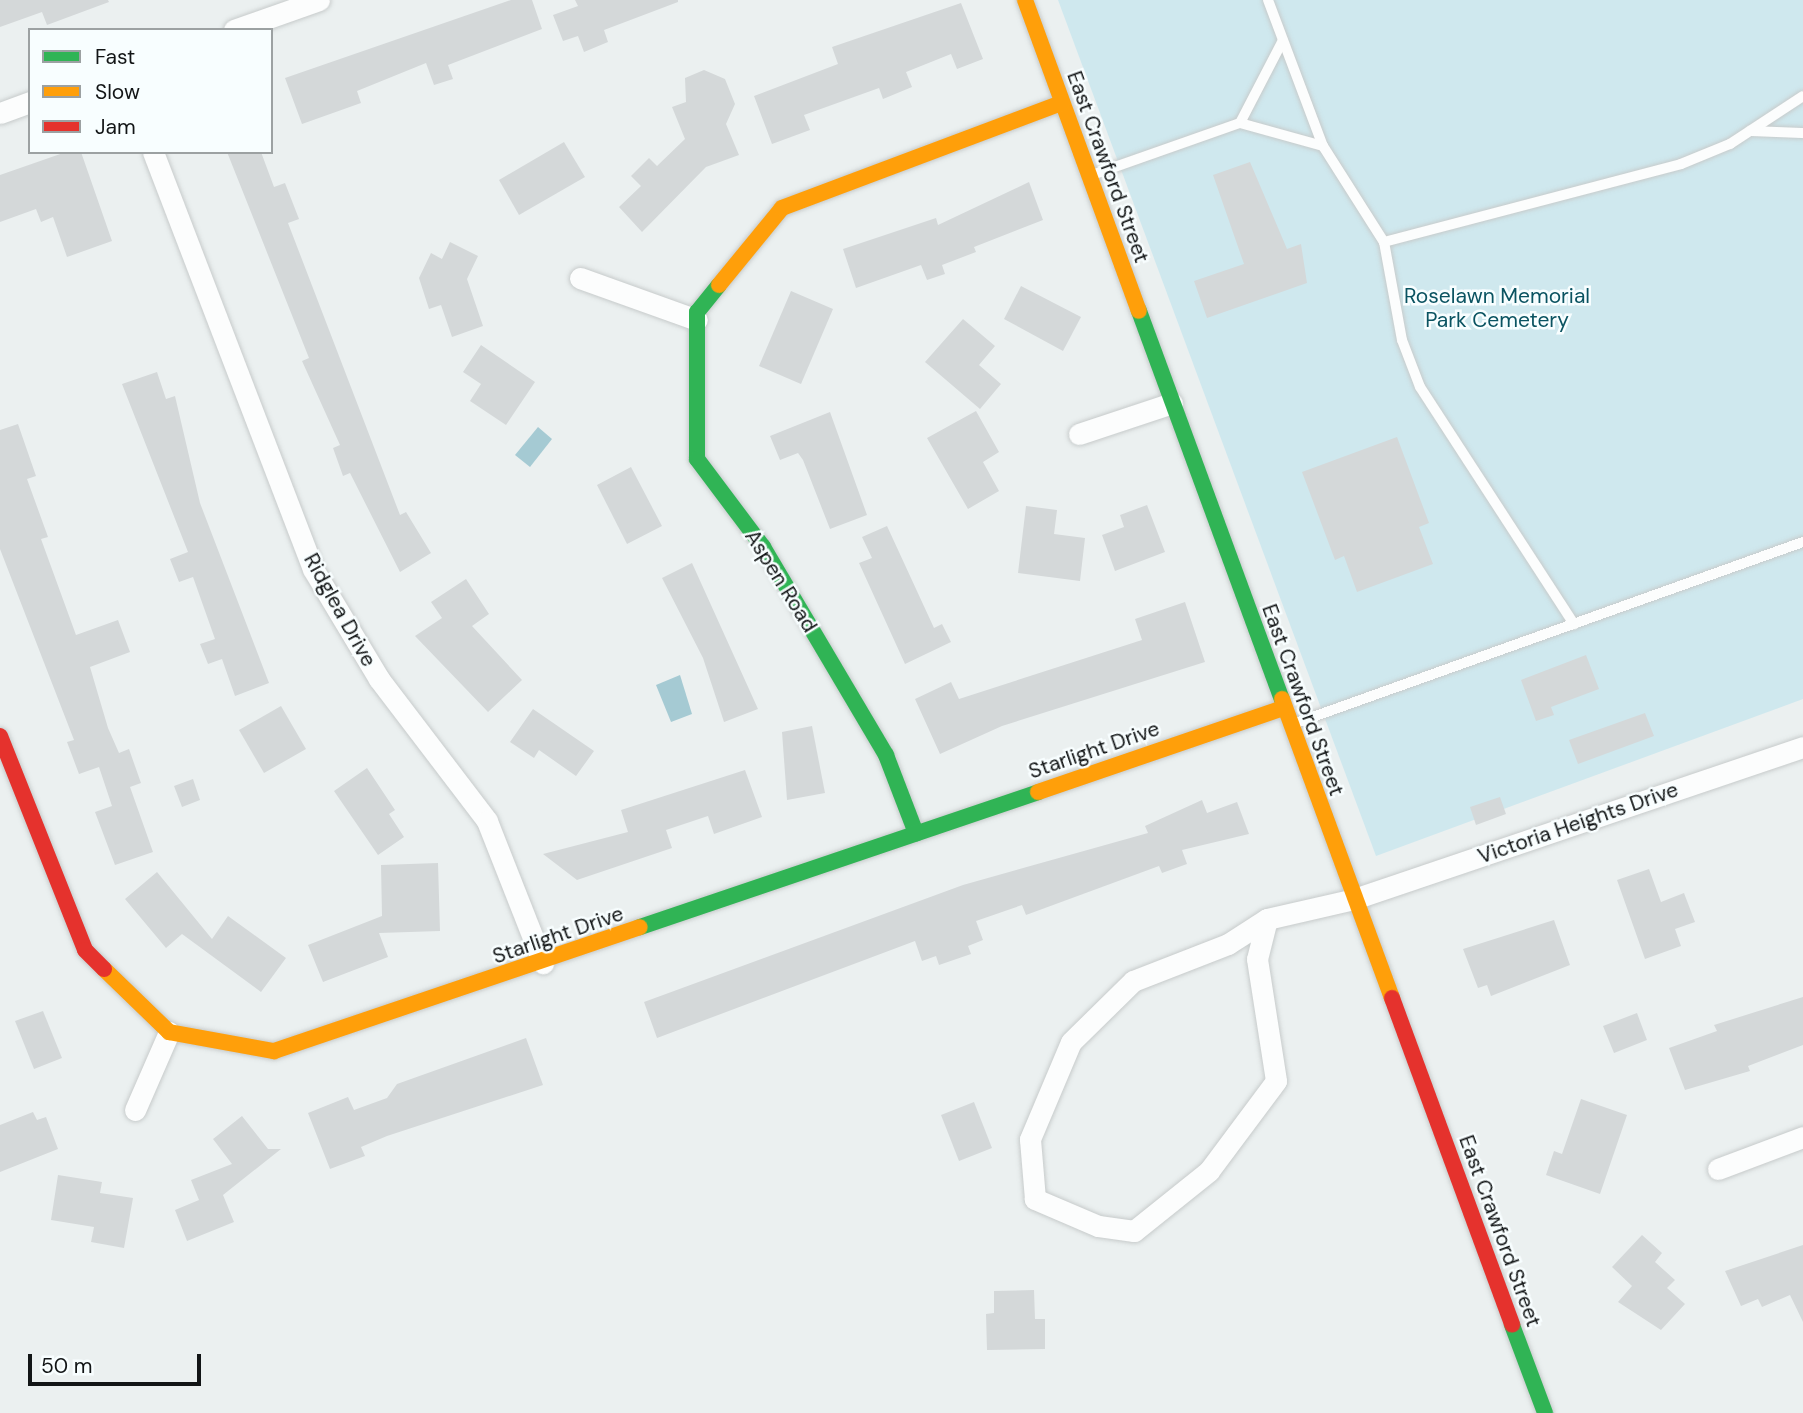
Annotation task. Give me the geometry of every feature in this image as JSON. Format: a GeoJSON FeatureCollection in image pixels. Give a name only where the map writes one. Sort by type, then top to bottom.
{"type":"FeatureCollection","features":[{"type":"Feature","properties":{"kind":"street"},"geometry":{"type":"LineString","coordinates":[[240,28],[318,0]]}},
{"type":"Feature","properties":{"kind":"street","name":"East Crawford Street"},"geometry":{"type":"LineString","coordinates":[[1025,0],[1545,1413]]}},
{"type":"Feature","properties":{"kind":"street"},"geometry":{"type":"LineString","coordinates":[[0,113],[28,103]]}},
{"type":"Feature","properties":{"kind":"street"},"geometry":{"type":"LineString","coordinates":[[580,278],[697,320],[782,208],[1062,103]]}},
{"type":"Feature","properties":{"kind":"street","name":"Ridglea Drive"},"geometry":{"type":"LineString","coordinates":[[154,154],[313,569],[379,679],[486,821],[543,963]]}},
{"type":"Feature","properties":{"kind":"street","name":"Aspen Road"},"geometry":{"type":"LineString","coordinates":[[697,320],[697,459],[763,547],[886,755],[916,833]]}},
{"type":"Feature","properties":{"kind":"street"},"geometry":{"type":"LineString","coordinates":[[1079,434],[1172,403]]}},
{"type":"Feature","properties":{"kind":"street","name":"Starlight Drive"},"geometry":{"type":"LineString","coordinates":[[169,1032],[274,1051],[543,963],[1284,708]]}},
{"type":"Feature","properties":{"kind":"street"},"geometry":{"type":"LineString","coordinates":[[0,736],[5,763],[85,950],[169,1032],[135,1110]]}},
{"type":"Feature","properties":{"kind":"street","name":"Victoria Heights Drive"},"geometry":{"type":"LineString","coordinates":[[1267,919],[1354,900],[1803,747]]}},
{"type":"Feature","properties":{"kind":"street"},"geometry":{"type":"LineString","coordinates":[[1267,919],[1257,959],[1276,1081],[1209,1171],[1134,1231],[1098,1226],[1035,1199],[1030,1139],[1070,1042],[1133,981],[1228,944],[1267,919]]}},
{"type":"Feature","properties":{"kind":"street"},"geometry":{"type":"LineString","coordinates":[[1718,1168],[1803,1137]]}},
{"type":"Feature","properties":{"kind":"lane"},"geometry":{"type":"LineString","coordinates":[[1268,0],[1323,146],[1384,242],[1402,340],[1420,387],[1574,624]]}},
{"type":"Feature","properties":{"kind":"lane"},"geometry":{"type":"LineString","coordinates":[[1240,123],[1283,40]]}},
{"type":"Feature","properties":{"kind":"lane"},"geometry":{"type":"LineString","coordinates":[[1384,242],[1646,174],[1750,131],[1803,96]]}},
{"type":"Feature","properties":{"kind":"lane"},"geometry":{"type":"LineString","coordinates":[[1089,176],[1240,123],[1323,146]]}},
{"type":"Feature","properties":{"kind":"lane"},"geometry":{"type":"LineString","coordinates":[[1750,131],[1803,133]]}},
{"type":"Feature","properties":{"kind":"lane"},"geometry":{"type":"LineString","coordinates":[[1290,725],[1803,542]]}},
{"type":"Feature","properties":{"kind":"green space","name":"Roselawn Memorial Park Cemetery"},"geometry":{"type":"Polygon","coordinates":[[[1058,0],[1803,0],[1803,699],[1376,856],[1058,0]]]}},
{"type":"Feature","properties":{"kind":"shaded area"},"geometry":{"type":"Polygon","coordinates":[[[538,427],[552,439],[530,467],[515,455],[538,427]]]}},
{"type":"Feature","properties":{"kind":"shaded area"},"geometry":{"type":"Polygon","coordinates":[[[680,675],[692,714],[671,722],[656,685],[680,675]]]}},
{"type":"Feature","properties":{"kind":"building"},"geometry":{"type":"Polygon","coordinates":[[[0,0],[109,2],[47,25],[42,12],[0,27],[0,0]]]}},
{"type":"Feature","properties":{"kind":"building"},"geometry":{"type":"Polygon","coordinates":[[[511,0],[532,0],[542,29],[448,65],[453,79],[434,85],[426,63],[357,91],[361,103],[302,124],[285,78],[511,0]]]}},
{"type":"Feature","properties":{"kind":"building"},"geometry":{"type":"Polygon","coordinates":[[[575,0],[678,2],[604,30],[608,42],[584,52],[578,36],[563,41],[553,15],[578,6],[575,0]]]}},
{"type":"Feature","properties":{"kind":"building"},"geometry":{"type":"Polygon","coordinates":[[[961,3],[983,59],[957,69],[951,54],[906,72],[912,87],[883,99],[879,88],[804,115],[810,130],[772,144],[754,96],[838,64],[832,47],[961,3]]]}},
{"type":"Feature","properties":{"kind":"building"},"geometry":{"type":"Polygon","coordinates":[[[704,70],[725,79],[735,104],[726,124],[739,155],[706,167],[642,232],[619,207],[641,186],[631,176],[649,158],[657,166],[685,139],[672,107],[686,102],[685,78],[704,70]]]}},
{"type":"Feature","properties":{"kind":"building"},"geometry":{"type":"Polygon","coordinates":[[[564,142],[585,177],[519,215],[499,180],[564,142]]]}},
{"type":"Feature","properties":{"kind":"building"},"geometry":{"type":"Polygon","coordinates":[[[60,154],[82,154],[112,241],[67,257],[53,217],[41,222],[36,209],[0,222],[0,175],[60,154]]]}},
{"type":"Feature","properties":{"kind":"building"},"geometry":{"type":"Polygon","coordinates":[[[228,154],[262,154],[274,187],[285,183],[299,219],[288,223],[400,515],[406,512],[431,553],[400,572],[350,473],[343,476],[333,448],[340,445],[302,361],[309,358],[228,154]]]}},
{"type":"Feature","properties":{"kind":"building"},"geometry":{"type":"Polygon","coordinates":[[[1250,162],[1287,249],[1301,244],[1307,283],[1207,318],[1194,281],[1244,264],[1213,175],[1250,162]]]}},
{"type":"Feature","properties":{"kind":"building"},"geometry":{"type":"Polygon","coordinates":[[[1029,182],[1043,220],[974,247],[976,252],[942,265],[945,274],[927,280],[921,265],[856,288],[843,249],[936,218],[938,225],[1029,182]]]}},
{"type":"Feature","properties":{"kind":"building"},"geometry":{"type":"Polygon","coordinates":[[[450,242],[478,256],[467,279],[483,326],[452,337],[441,305],[429,309],[419,278],[431,253],[442,259],[450,242]]]}},
{"type":"Feature","properties":{"kind":"building"},"geometry":{"type":"Polygon","coordinates":[[[1021,286],[1081,317],[1063,351],[1004,319],[1021,286]]]}},
{"type":"Feature","properties":{"kind":"building"},"geometry":{"type":"Polygon","coordinates":[[[791,291],[833,309],[801,384],[759,366],[791,291]]]}},
{"type":"Feature","properties":{"kind":"building"},"geometry":{"type":"Polygon","coordinates":[[[963,319],[995,346],[979,365],[1001,384],[980,409],[925,362],[963,319]]]}},
{"type":"Feature","properties":{"kind":"building"},"geometry":{"type":"Polygon","coordinates":[[[481,345],[535,382],[506,425],[470,401],[481,384],[463,372],[481,345]]]}},
{"type":"Feature","properties":{"kind":"building"},"geometry":{"type":"Polygon","coordinates":[[[157,372],[166,399],[175,396],[200,503],[269,683],[235,696],[222,659],[208,664],[200,644],[215,639],[193,577],[179,582],[170,559],[188,552],[122,384],[157,372]]]}},
{"type":"Feature","properties":{"kind":"building"},"geometry":{"type":"Polygon","coordinates":[[[976,411],[999,452],[983,462],[999,491],[968,509],[927,438],[976,411]]]}},
{"type":"Feature","properties":{"kind":"building"},"geometry":{"type":"Polygon","coordinates":[[[830,412],[867,515],[830,529],[803,460],[798,453],[780,460],[770,436],[830,412]]]}},
{"type":"Feature","properties":{"kind":"building"},"geometry":{"type":"Polygon","coordinates":[[[18,424],[36,476],[27,479],[48,537],[41,539],[76,635],[118,620],[130,652],[90,667],[108,728],[119,753],[129,749],[141,783],[130,787],[153,852],[115,865],[95,812],[112,806],[99,767],[79,774],[67,742],[74,740],[0,549],[0,430],[18,424]]]}},
{"type":"Feature","properties":{"kind":"building"},"geometry":{"type":"Polygon","coordinates":[[[1397,437],[1429,523],[1419,527],[1433,564],[1357,592],[1344,556],[1335,560],[1302,472],[1397,437]]]}},
{"type":"Feature","properties":{"kind":"building"},"geometry":{"type":"Polygon","coordinates":[[[631,467],[662,526],[627,544],[597,485],[631,467]]]}},
{"type":"Feature","properties":{"kind":"building"},"geometry":{"type":"Polygon","coordinates":[[[1147,505],[1165,552],[1115,571],[1102,535],[1124,527],[1120,515],[1147,505]]]}},
{"type":"Feature","properties":{"kind":"building"},"geometry":{"type":"Polygon","coordinates":[[[1026,506],[1057,510],[1054,534],[1085,538],[1080,581],[1018,573],[1026,506]]]}},
{"type":"Feature","properties":{"kind":"building"},"geometry":{"type":"Polygon","coordinates":[[[887,526],[934,628],[942,624],[951,642],[905,664],[859,563],[872,558],[862,537],[887,526]]]}},
{"type":"Feature","properties":{"kind":"building"},"geometry":{"type":"Polygon","coordinates":[[[692,563],[758,709],[724,722],[703,658],[662,578],[692,563]]]}},
{"type":"Feature","properties":{"kind":"building"},"geometry":{"type":"Polygon","coordinates":[[[466,579],[489,614],[472,626],[522,680],[488,712],[415,636],[442,618],[431,602],[466,579]]]}},
{"type":"Feature","properties":{"kind":"building"},"geometry":{"type":"Polygon","coordinates":[[[1185,602],[1205,662],[1002,726],[940,754],[915,699],[951,682],[959,699],[1142,640],[1135,619],[1185,602]]]}},
{"type":"Feature","properties":{"kind":"building"},"geometry":{"type":"Polygon","coordinates":[[[1586,655],[1599,689],[1551,707],[1554,715],[1536,721],[1521,680],[1586,655]]]}},
{"type":"Feature","properties":{"kind":"building"},"geometry":{"type":"Polygon","coordinates":[[[281,706],[306,749],[264,773],[239,730],[281,706]]]}},
{"type":"Feature","properties":{"kind":"building"},"geometry":{"type":"Polygon","coordinates":[[[533,709],[594,751],[576,776],[539,750],[534,758],[510,742],[533,709]]]}},
{"type":"Feature","properties":{"kind":"building"},"geometry":{"type":"Polygon","coordinates":[[[1645,713],[1654,736],[1578,764],[1569,740],[1645,713]]]}},
{"type":"Feature","properties":{"kind":"building"},"geometry":{"type":"Polygon","coordinates":[[[812,726],[825,793],[787,800],[782,732],[812,726]]]}},
{"type":"Feature","properties":{"kind":"building"},"geometry":{"type":"Polygon","coordinates":[[[367,768],[395,810],[389,814],[404,837],[378,855],[334,791],[367,768]]]}},
{"type":"Feature","properties":{"kind":"building"},"geometry":{"type":"Polygon","coordinates":[[[745,770],[762,817],[714,834],[708,816],[666,830],[672,848],[577,880],[543,854],[628,832],[621,810],[745,770]]]}},
{"type":"Feature","properties":{"kind":"building"},"geometry":{"type":"Polygon","coordinates":[[[193,779],[200,800],[182,807],[174,786],[193,779]]]}},
{"type":"Feature","properties":{"kind":"building"},"geometry":{"type":"Polygon","coordinates":[[[1500,797],[1506,814],[1476,825],[1470,807],[1500,797]]]}},
{"type":"Feature","properties":{"kind":"building"},"geometry":{"type":"Polygon","coordinates":[[[1202,800],[1207,813],[1237,802],[1249,834],[1182,850],[1187,864],[1162,873],[1159,866],[1026,915],[1022,905],[976,921],[983,940],[968,946],[971,954],[939,965],[936,956],[922,961],[915,941],[657,1038],[644,1002],[963,885],[1148,833],[1145,826],[1202,800]]]}},
{"type":"Feature","properties":{"kind":"building"},"geometry":{"type":"Polygon","coordinates":[[[438,863],[440,931],[379,933],[388,957],[323,982],[308,945],[382,916],[381,865],[438,863]]]}},
{"type":"Feature","properties":{"kind":"building"},"geometry":{"type":"Polygon","coordinates":[[[1649,869],[1661,902],[1684,893],[1695,922],[1675,929],[1681,946],[1645,959],[1617,880],[1649,869]]]}},
{"type":"Feature","properties":{"kind":"building"},"geometry":{"type":"Polygon","coordinates":[[[157,872],[212,939],[228,916],[286,958],[261,992],[182,934],[166,948],[125,899],[157,872]]]}},
{"type":"Feature","properties":{"kind":"building"},"geometry":{"type":"Polygon","coordinates":[[[1554,920],[1570,965],[1491,996],[1487,985],[1478,988],[1463,949],[1554,920]]]}},
{"type":"Feature","properties":{"kind":"building"},"geometry":{"type":"Polygon","coordinates":[[[1803,997],[1803,1045],[1748,1066],[1750,1071],[1685,1090],[1669,1048],[1717,1031],[1714,1025],[1803,997]]]}},
{"type":"Feature","properties":{"kind":"building"},"geometry":{"type":"Polygon","coordinates":[[[43,1011],[62,1058],[34,1069],[15,1021],[43,1011]]]}},
{"type":"Feature","properties":{"kind":"building"},"geometry":{"type":"Polygon","coordinates":[[[1637,1013],[1647,1040],[1614,1053],[1603,1026],[1637,1013]]]}},
{"type":"Feature","properties":{"kind":"building"},"geometry":{"type":"Polygon","coordinates":[[[526,1038],[543,1085],[387,1136],[361,1147],[365,1156],[330,1169],[308,1113],[348,1097],[354,1110],[387,1098],[397,1084],[526,1038]]]}},
{"type":"Feature","properties":{"kind":"building"},"geometry":{"type":"Polygon","coordinates":[[[1581,1099],[1627,1115],[1600,1194],[1546,1175],[1554,1151],[1562,1154],[1581,1099]]]}},
{"type":"Feature","properties":{"kind":"building"},"geometry":{"type":"Polygon","coordinates":[[[974,1102],[992,1148],[959,1161],[941,1115],[974,1102]]]}},
{"type":"Feature","properties":{"kind":"building"},"geometry":{"type":"Polygon","coordinates":[[[33,1112],[37,1120],[46,1117],[58,1149],[0,1172],[0,1125],[33,1112]]]}},
{"type":"Feature","properties":{"kind":"building"},"geometry":{"type":"Polygon","coordinates":[[[242,1116],[268,1149],[281,1149],[223,1195],[234,1222],[187,1241],[175,1210],[199,1200],[191,1180],[232,1164],[213,1139],[242,1116]]]}},
{"type":"Feature","properties":{"kind":"building"},"geometry":{"type":"Polygon","coordinates":[[[58,1175],[102,1182],[100,1193],[133,1198],[124,1248],[91,1242],[94,1227],[51,1220],[58,1175]]]}},
{"type":"Feature","properties":{"kind":"building"},"geometry":{"type":"Polygon","coordinates":[[[1642,1235],[1662,1253],[1655,1262],[1675,1280],[1667,1288],[1685,1304],[1661,1330],[1618,1302],[1632,1286],[1612,1267],[1642,1235]]]}},
{"type":"Feature","properties":{"kind":"building"},"geometry":{"type":"Polygon","coordinates":[[[1803,1245],[1803,1322],[1790,1295],[1762,1307],[1758,1299],[1741,1306],[1725,1271],[1803,1245]]]}},
{"type":"Feature","properties":{"kind":"building"},"geometry":{"type":"Polygon","coordinates":[[[1034,1290],[1035,1319],[1045,1319],[1045,1349],[987,1350],[986,1314],[994,1313],[994,1291],[1034,1290]]]}},
{"type":"Feature","properties":{"kind":"traffic: fast"},"geometry":{"type":"LineString","coordinates":[[719,285],[697,312],[697,459],[763,547],[886,755],[916,833]]}},
{"type":"Feature","properties":{"kind":"traffic: fast"},"geometry":{"type":"LineString","coordinates":[[1139,311],[1282,699]]}},
{"type":"Feature","properties":{"kind":"traffic: fast"},"geometry":{"type":"LineString","coordinates":[[640,927],[1038,792]]}},
{"type":"Feature","properties":{"kind":"traffic: fast"},"geometry":{"type":"LineString","coordinates":[[1512,1325],[1545,1413]]}},
{"type":"Feature","properties":{"kind":"traffic: slow"},"geometry":{"type":"LineString","coordinates":[[1025,0],[1139,311]]}},
{"type":"Feature","properties":{"kind":"traffic: slow"},"geometry":{"type":"LineString","coordinates":[[719,285],[782,208],[1062,103]]}},
{"type":"Feature","properties":{"kind":"traffic: slow"},"geometry":{"type":"LineString","coordinates":[[1282,699],[1392,998]]}},
{"type":"Feature","properties":{"kind":"traffic: slow"},"geometry":{"type":"LineString","coordinates":[[1038,792],[1284,708]]}},
{"type":"Feature","properties":{"kind":"traffic: slow"},"geometry":{"type":"LineString","coordinates":[[104,969],[169,1032],[274,1051],[640,927]]}},
{"type":"Feature","properties":{"kind":"traffic: jam"},"geometry":{"type":"LineString","coordinates":[[0,736],[85,950],[104,969]]}},
{"type":"Feature","properties":{"kind":"traffic: jam"},"geometry":{"type":"LineString","coordinates":[[1392,998],[1512,1325]]}}]}
